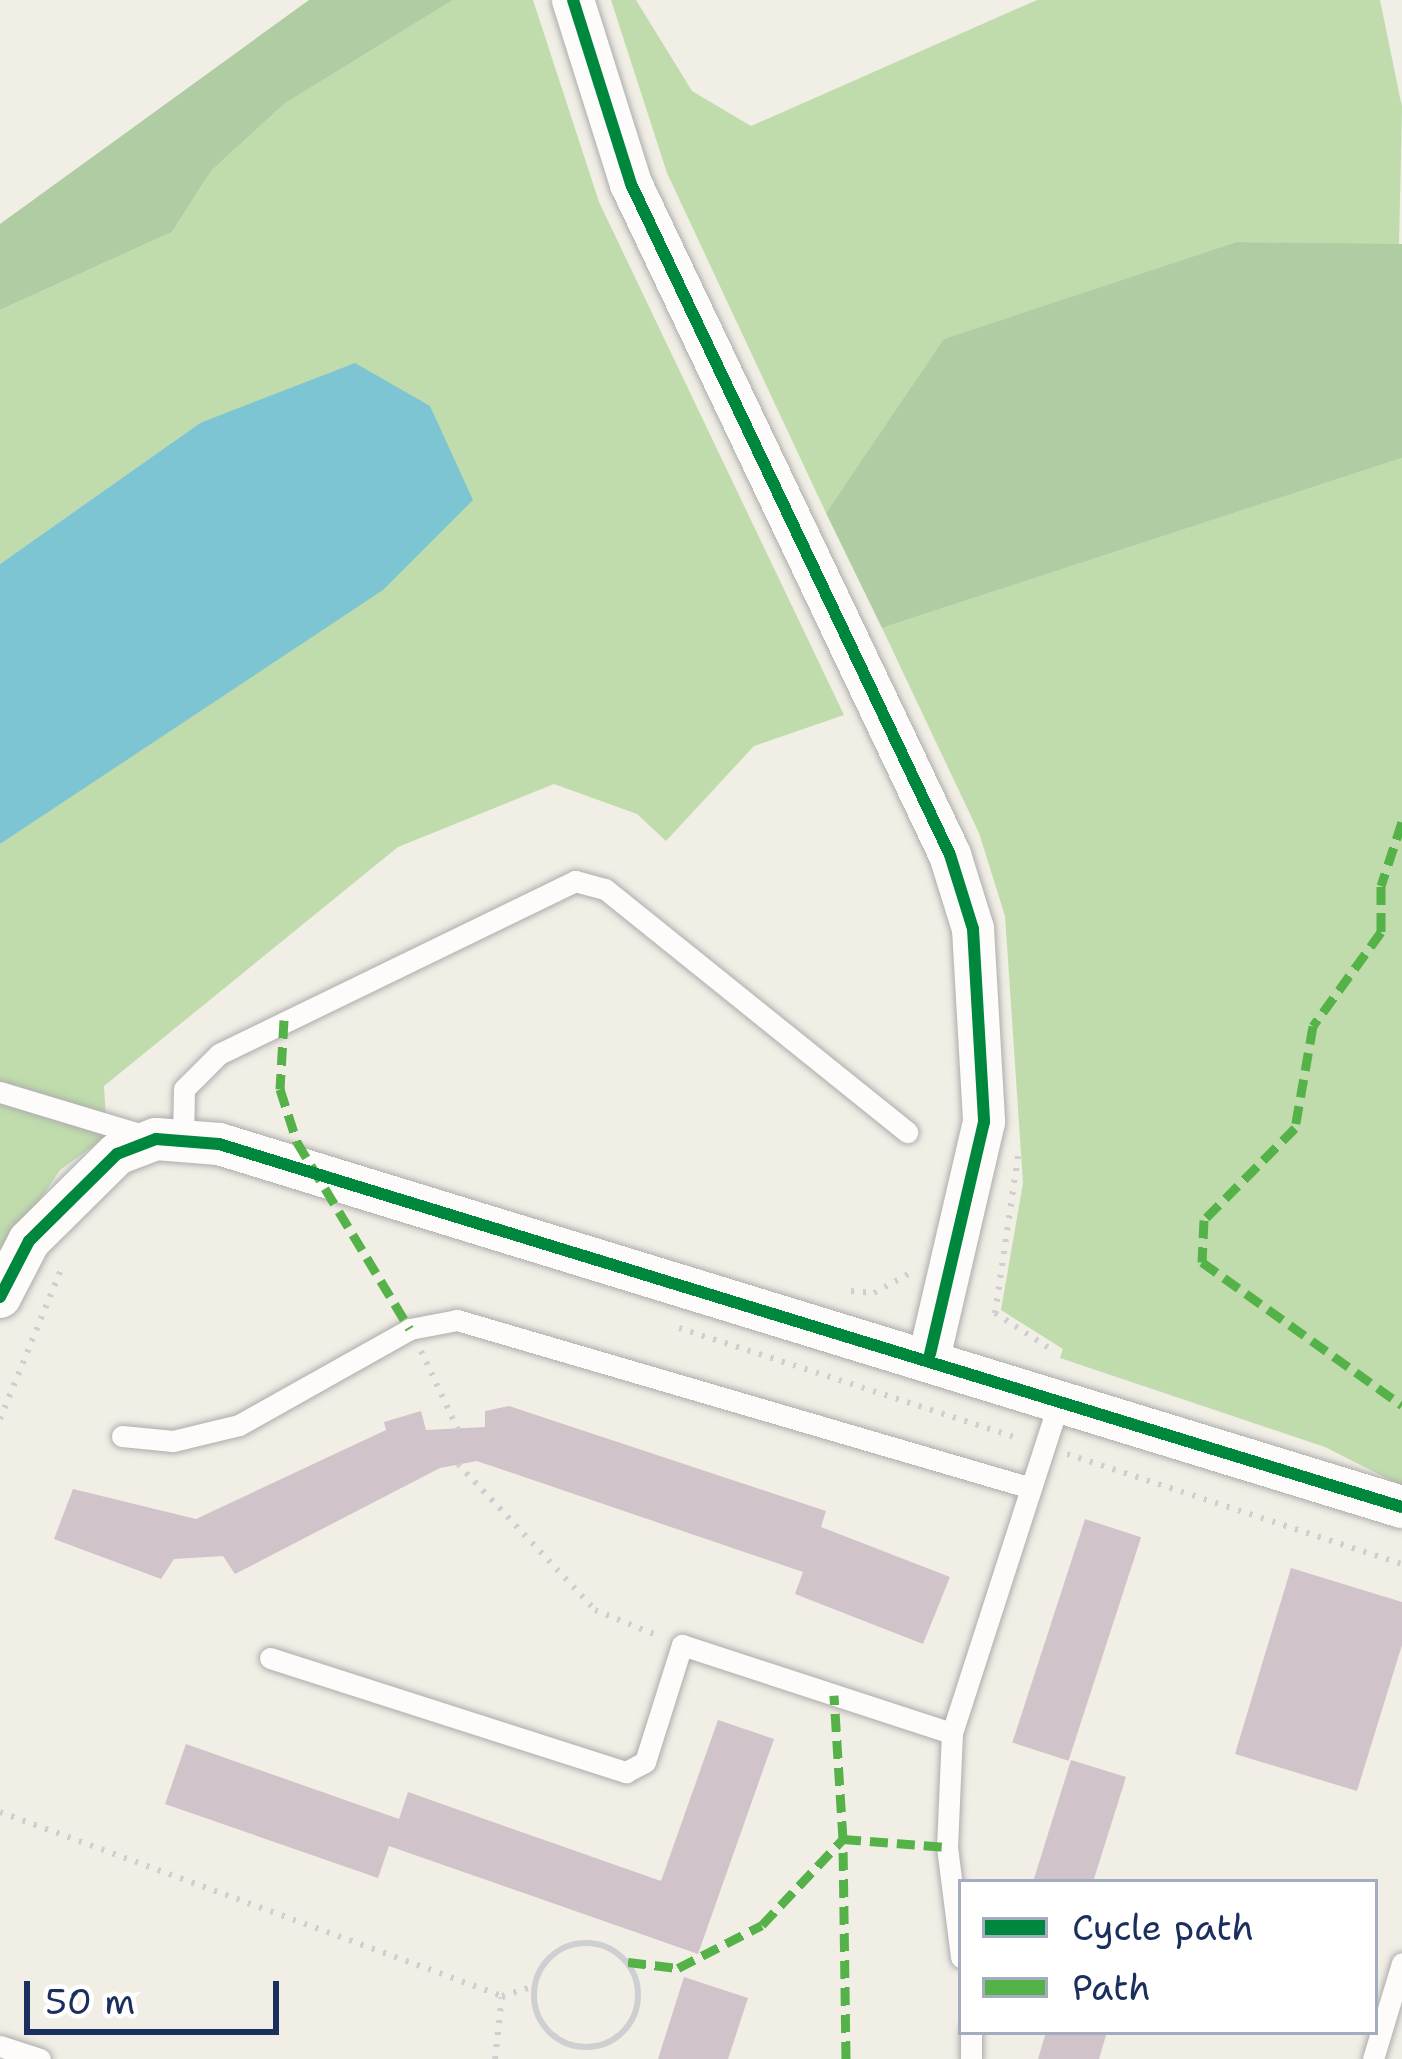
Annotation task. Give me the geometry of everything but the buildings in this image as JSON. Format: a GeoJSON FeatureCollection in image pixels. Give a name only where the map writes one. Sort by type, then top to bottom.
{"type":"FeatureCollection","features":[{"type":"Feature","properties":{"kind":"street"},"geometry":{"type":"LineString","coordinates":[[573,0],[631,184],[950,855],[973,929],[984,1122],[930,1354]]}},
{"type":"Feature","properties":{"kind":"street"},"geometry":{"type":"LineString","coordinates":[[0,1297],[78,1184],[170,1140],[290,1160],[930,1354],[1402,1507]]}},
{"type":"Feature","properties":{"kind":"lane"},"geometry":{"type":"LineString","coordinates":[[0,1092],[170,1140],[184,1089],[219,1054],[575,881],[605,889],[907,1132]]}},
{"type":"Feature","properties":{"kind":"lane"},"geometry":{"type":"LineString","coordinates":[[122,1436],[173,1441],[239,1425],[410,1329],[457,1320],[502,1328],[1031,1488]]}},
{"type":"Feature","properties":{"kind":"lane"},"geometry":{"type":"LineString","coordinates":[[958,1935],[946,1847],[952,1733],[1061,1396]]}},
{"type":"Feature","properties":{"kind":"lane"},"geometry":{"type":"LineString","coordinates":[[270,1658],[626,1772],[646,1762],[682,1645],[952,1733]]}},
{"type":"Feature","properties":{"kind":"lane"},"geometry":{"type":"LineString","coordinates":[[1373,2059],[1402,1963]]}},
{"type":"Feature","properties":{"kind":"lane"},"geometry":{"type":"LineString","coordinates":[[0,2046],[40,2059]]}},
{"type":"Feature","properties":{"kind":"path"},"geometry":{"type":"LineString","coordinates":[[851,1291],[874,1293],[918,1262]]}},
{"type":"Feature","properties":{"kind":"path"},"geometry":{"type":"LineString","coordinates":[[410,1329],[458,1430]]}},
{"type":"Feature","properties":{"kind":"path"},"geometry":{"type":"LineString","coordinates":[[458,1464],[595,1610],[682,1645]]}},
{"type":"Feature","properties":{"kind":"path"},"geometry":{"type":"LineString","coordinates":[[0,1812],[502,1996],[534,1986],[566,1946],[599,1944],[628,1962],[636,2012],[600,2046],[598,2059]]}},
{"type":"Feature","properties":{"kind":"path"},"geometry":{"type":"LineString","coordinates":[[534,1986],[550,2034],[600,2046]]}},
{"type":"Feature","properties":{"kind":"path"},"geometry":{"type":"LineString","coordinates":[[495,2059],[502,1996]]}},
{"type":"Feature","properties":{"kind":"green space"},"geometry":{"type":"Polygon","coordinates":[[[309,0],[453,0],[284,104],[211,171],[172,232],[0,310],[0,224],[309,0]]]}},
{"type":"Feature","properties":{"kind":"green space"},"geometry":{"type":"Polygon","coordinates":[[[453,0],[533,0],[599,202],[844,715],[754,746],[666,841],[637,814],[554,784],[398,847],[104,1086],[107,1136],[60,1170],[0,1258],[0,844],[222,693],[256,404],[200,423],[0,564],[0,310],[172,232],[211,171],[284,104],[453,0]]]}},
{"type":"Feature","properties":{"kind":"green space"},"geometry":{"type":"Polygon","coordinates":[[[611,0],[636,0],[692,91],[751,126],[1037,0],[1380,0],[1402,107],[1399,245],[1236,242],[945,339],[826,513],[667,173],[611,0]]]}},
{"type":"Feature","properties":{"kind":"green space"},"geometry":{"type":"Polygon","coordinates":[[[1236,242],[1402,244],[1402,458],[882,628],[826,513],[944,339],[1236,242]]]}},
{"type":"Feature","properties":{"kind":"green space"},"geometry":{"type":"Polygon","coordinates":[[[1402,458],[1402,1486],[1325,1447],[1060,1358],[1063,1349],[1001,1310],[1023,1183],[1005,916],[979,833],[882,628],[1402,458]]]}},
{"type":"Feature","properties":{"kind":"water"},"geometry":{"type":"Polygon","coordinates":[[[355,363],[430,406],[473,500],[383,590],[0,844],[0,564],[200,423],[355,363]]]}},
{"type":"Feature","properties":{"kind":"marked path"},"geometry":{"type":"LineString","coordinates":[[1402,822],[1381,886],[1381,932],[1313,1026],[1295,1128],[1204,1220],[1202,1262],[1402,1405]]}},
{"type":"Feature","properties":{"kind":"marked path"},"geometry":{"type":"LineString","coordinates":[[284,1020],[280,1089],[297,1142],[410,1329]]}},
{"type":"Feature","properties":{"kind":"marked path"},"geometry":{"type":"LineString","coordinates":[[628,1962],[678,1968],[762,1925],[843,1839],[834,1695]]}},
{"type":"Feature","properties":{"kind":"marked path"},"geometry":{"type":"LineString","coordinates":[[846,2059],[843,1839],[947,1847]]}},
{"type":"Feature","properties":{"kind":"cycle path"},"geometry":{"type":"LineString","coordinates":[[573,0],[631,184],[950,855],[973,929],[984,1122],[930,1354]]}},
{"type":"Feature","properties":{"kind":"cycle path"},"geometry":{"type":"LineString","coordinates":[[0,1297],[29,1241],[117,1154],[156,1139],[219,1144],[1402,1507]]}}]}
